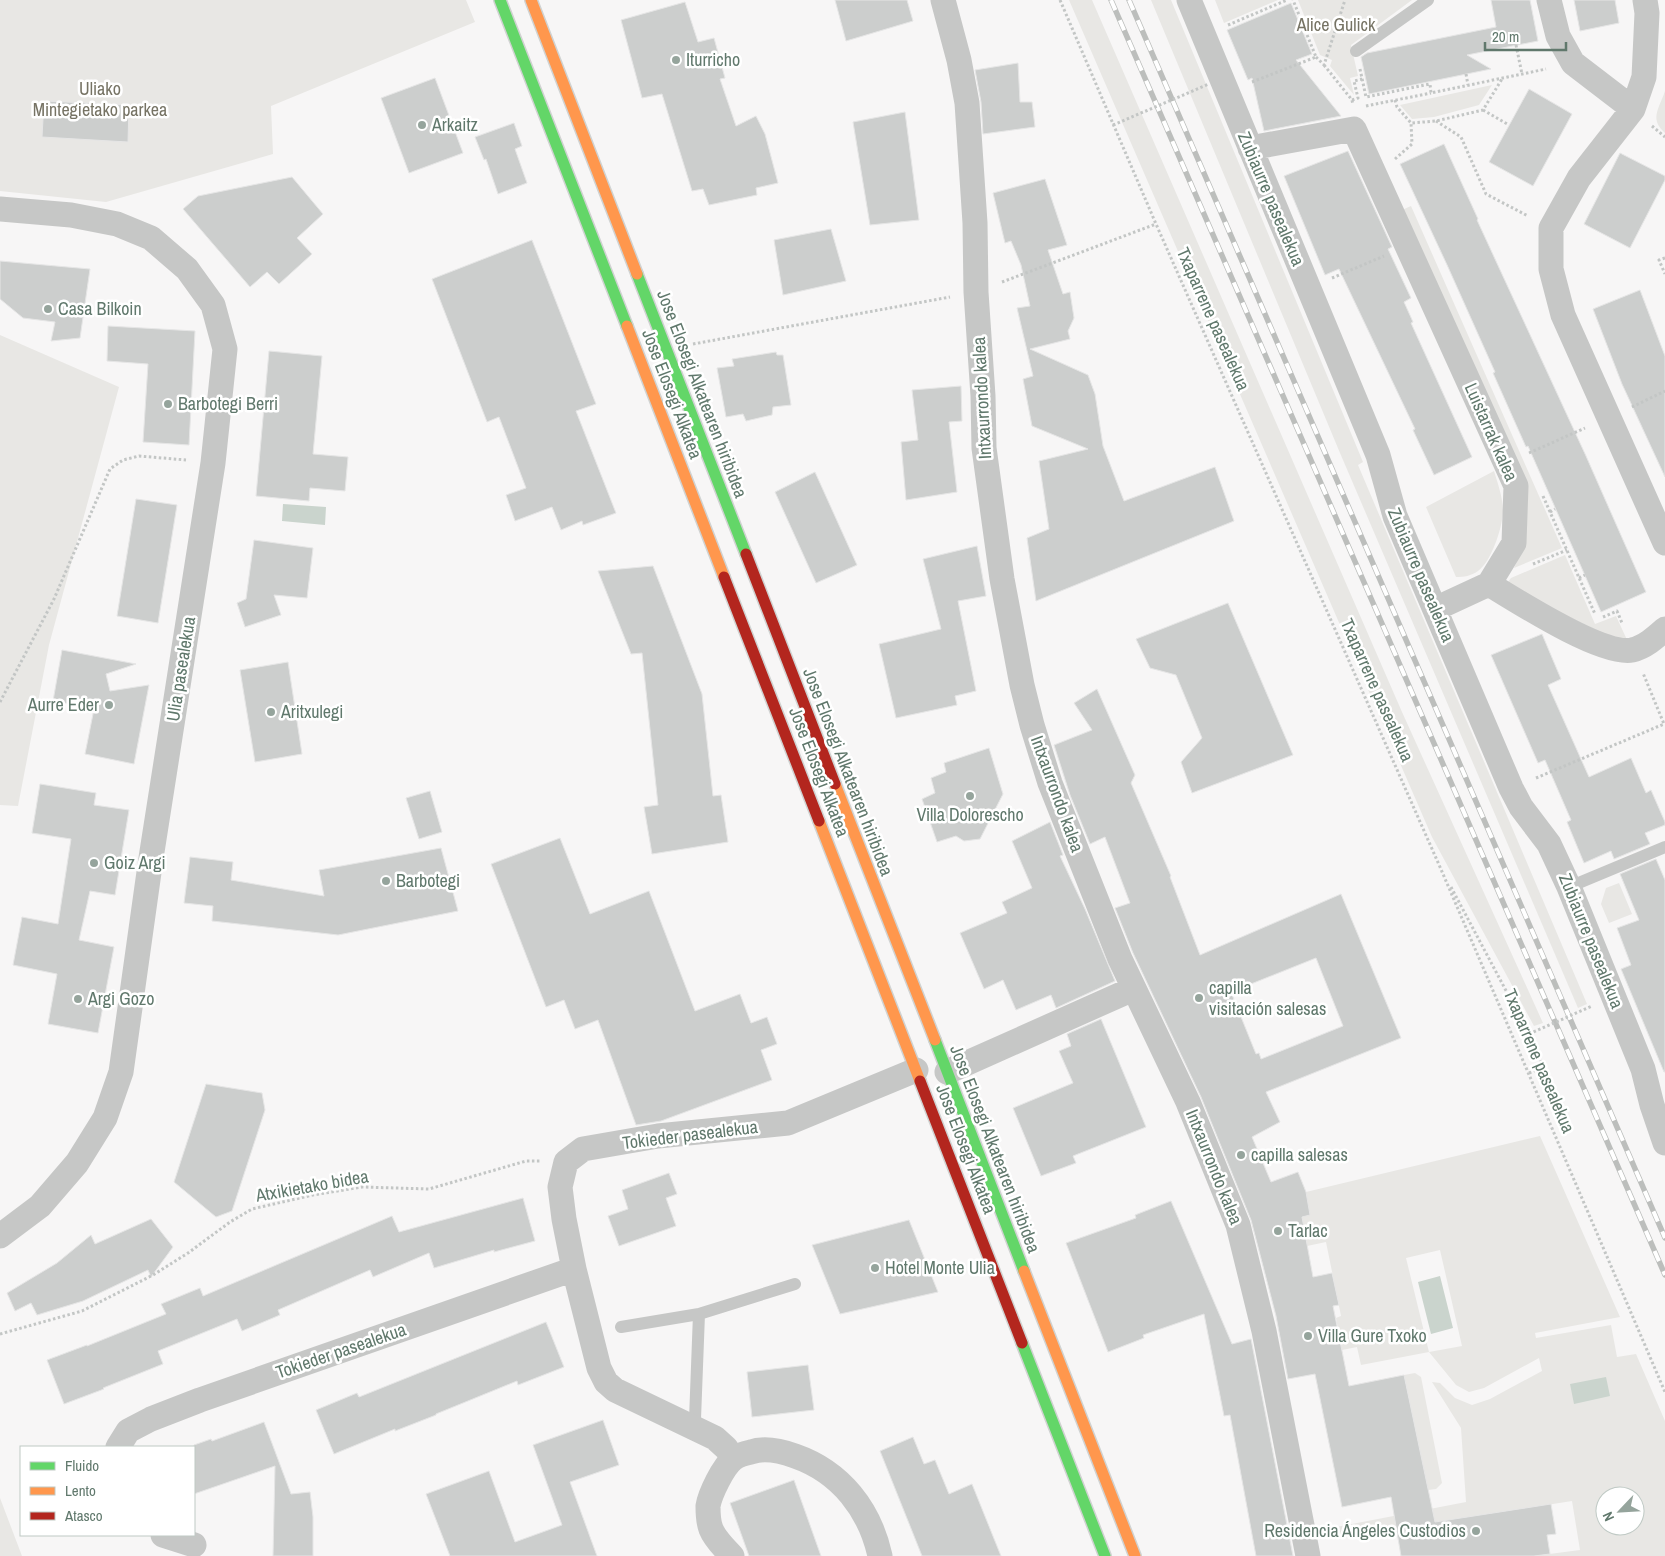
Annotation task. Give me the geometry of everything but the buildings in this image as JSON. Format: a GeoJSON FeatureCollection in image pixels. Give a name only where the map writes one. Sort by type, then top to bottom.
{"type":"FeatureCollection","features":[{"type":"Feature","properties":{"kind":"main road","name":"Jose Elosegi Alkatea"},"geometry":{"type":"LineString","coordinates":[[500,0],[1106,1556]]}},
{"type":"Feature","properties":{"kind":"main road","name":"Jose Elosegi Alkatearen hiribidea"},"geometry":{"type":"LineString","coordinates":[[531,0],[1135,1556]]}},
{"type":"Feature","properties":{"kind":"street","name":"Intxaurrondo kalea"},"geometry":{"type":"LineString","coordinates":[[943,0],[959,60],[967,104],[975,223],[976,292],[983,396],[984,448],[1002,579],[1022,685],[1050,783],[1120,959],[1188,1102],[1238,1225],[1264,1331],[1308,1556]]}},
{"type":"Feature","properties":{"kind":"street","name":"Zubiaurre pasealekua"},"geometry":{"type":"LineString","coordinates":[[1189,0],[1378,455],[1395,516],[1511,788],[1521,807],[1548,844],[1570,887],[1643,1069],[1658,1100],[1665,1143]]}},
{"type":"Feature","properties":{"kind":"street"},"geometry":{"type":"LineString","coordinates":[[1549,0],[1558,36],[1573,63],[1633,109]]}},
{"type":"Feature","properties":{"kind":"street"},"geometry":{"type":"LineString","coordinates":[[1645,0],[1647,13],[1644,77],[1633,109],[1579,178],[1551,228],[1550,269],[1563,315],[1665,542]]}},
{"type":"Feature","properties":{"kind":"street"},"geometry":{"type":"LineString","coordinates":[[1250,148],[1354,119]]}},
{"type":"Feature","properties":{"kind":"street","name":"Luistarrak kalea"},"geometry":{"type":"LineString","coordinates":[[1354,119],[1371,169],[1516,486],[1514,543],[1489,584]]}},
{"type":"Feature","properties":{"kind":"street","name":"Ulia pasealekua"},"geometry":{"type":"LineString","coordinates":[[0,209],[71,215],[117,224],[151,238],[187,269],[213,305],[224,349],[213,463],[151,858],[121,1072],[105,1118],[77,1163],[40,1206],[0,1236]]}},
{"type":"Feature","properties":{"kind":"street"},"geometry":{"type":"LineString","coordinates":[[1435,609],[1489,584],[1548,620],[1621,651],[1644,645],[1665,629]]}},
{"type":"Feature","properties":{"kind":"street"},"geometry":{"type":"LineString","coordinates":[[947,1072],[1133,989]]}},
{"type":"Feature","properties":{"kind":"street","name":"Tokieder pasealekua"},"geometry":{"type":"LineString","coordinates":[[566,1162],[583,1149],[658,1136],[788,1123],[916,1070]]}},
{"type":"Feature","properties":{"kind":"street"},"geometry":{"type":"LineString","coordinates":[[566,1162],[560,1187],[564,1219],[574,1269],[599,1368],[606,1382],[615,1390],[715,1438],[726,1448],[733,1459]]}},
{"type":"Feature","properties":{"kind":"street","name":"Tokieder pasealekua"},"geometry":{"type":"LineString","coordinates":[[119,1446],[128,1431],[151,1419],[200,1400],[574,1269]]}},
{"type":"Feature","properties":{"kind":"street"},"geometry":{"type":"LineString","coordinates":[[732,1556],[711,1529],[708,1507],[718,1480],[733,1459],[752,1451],[779,1450],[809,1460],[839,1480],[862,1509],[875,1535],[880,1556]]}},
{"type":"Feature","properties":{"kind":"street"},"geometry":{"type":"LineString","coordinates":[[166,1536],[194,1545]]}},
{"type":"Feature","properties":{"kind":"lane"},"geometry":{"type":"LineString","coordinates":[[1356,51],[1428,0]]}},
{"type":"Feature","properties":{"kind":"lane"},"geometry":{"type":"LineString","coordinates":[[1570,887],[1665,847]]}},
{"type":"Feature","properties":{"kind":"lane"},"geometry":{"type":"LineString","coordinates":[[621,1327],[699,1314],[795,1284]]}},
{"type":"Feature","properties":{"kind":"lane"},"geometry":{"type":"LineString","coordinates":[[693,1428],[695,1419],[699,1314]]}},
{"type":"Feature","properties":{"kind":"path","name":"Txaparrene pasealekua"},"geometry":{"type":"LineString","coordinates":[[1060,0],[1156,224],[1440,867],[1665,1392]]}},
{"type":"Feature","properties":{"kind":"path"},"geometry":{"type":"LineString","coordinates":[[1222,28],[1287,0]]}},
{"type":"Feature","properties":{"kind":"path"},"geometry":{"type":"LineString","coordinates":[[1293,0],[1316,57],[1352,100],[1354,119],[1395,100],[1573,63]]}},
{"type":"Feature","properties":{"kind":"path"},"geometry":{"type":"LineString","coordinates":[[1324,65],[1345,0]]}},
{"type":"Feature","properties":{"kind":"path"},"geometry":{"type":"LineString","coordinates":[[1516,45],[1522,74]]}},
{"type":"Feature","properties":{"kind":"path"},"geometry":{"type":"LineString","coordinates":[[1356,51],[1366,98],[1404,88],[1430,84],[1431,93]]}},
{"type":"Feature","properties":{"kind":"path"},"geometry":{"type":"LineString","coordinates":[[1244,85],[1316,57]]}},
{"type":"Feature","properties":{"kind":"path"},"geometry":{"type":"LineString","coordinates":[[1466,74],[1468,85]]}},
{"type":"Feature","properties":{"kind":"path"},"geometry":{"type":"LineString","coordinates":[[1483,110],[1502,78]]}},
{"type":"Feature","properties":{"kind":"path"},"geometry":{"type":"LineString","coordinates":[[1352,100],[1358,98],[1354,80],[1362,79]]}},
{"type":"Feature","properties":{"kind":"path"},"geometry":{"type":"LineString","coordinates":[[1113,125],[1209,84]]}},
{"type":"Feature","properties":{"kind":"path"},"geometry":{"type":"LineString","coordinates":[[1371,169],[1395,159],[1412,144],[1411,123],[1397,107],[1395,100]]}},
{"type":"Feature","properties":{"kind":"path"},"geometry":{"type":"LineString","coordinates":[[1411,123],[1436,121],[1483,110],[1509,125]]}},
{"type":"Feature","properties":{"kind":"path"},"geometry":{"type":"LineString","coordinates":[[1436,121],[1461,137],[1486,194],[1551,228]]}},
{"type":"Feature","properties":{"kind":"path"},"geometry":{"type":"LineString","coordinates":[[688,345],[976,292],[1156,224]]}},
{"type":"Feature","properties":{"kind":"path"},"geometry":{"type":"LineString","coordinates":[[1335,277],[1379,258]]}},
{"type":"Feature","properties":{"kind":"path"},"geometry":{"type":"LineString","coordinates":[[1665,258],[1660,260],[1665,274]]}},
{"type":"Feature","properties":{"kind":"path"},"geometry":{"type":"LineString","coordinates":[[0,702],[54,599],[110,469],[124,460],[139,456],[213,463]]}},
{"type":"Feature","properties":{"kind":"path"},"geometry":{"type":"LineString","coordinates":[[1550,512],[1555,509]]}},
{"type":"Feature","properties":{"kind":"path"},"geometry":{"type":"LineString","coordinates":[[1536,778],[1664,724],[1617,611],[1598,619],[1567,550]]}},
{"type":"Feature","properties":{"kind":"path"},"geometry":{"type":"LineString","coordinates":[[1579,578],[1585,575]]}},
{"type":"Feature","properties":{"kind":"path"},"geometry":{"type":"LineString","coordinates":[[1440,867],[1529,1034],[1543,1067],[1529,1073]]}},
{"type":"Feature","properties":{"kind":"path"},"geometry":{"type":"LineString","coordinates":[[1529,1034],[1592,1006]]}},
{"type":"Feature","properties":{"kind":"path","name":"Atxikietako bidea"},"geometry":{"type":"LineString","coordinates":[[0,1334],[82,1311],[153,1275],[252,1209],[362,1187],[429,1189],[526,1160],[566,1162]]}},
{"type":"Feature","properties":{"kind":"green space","name":"Uliako Mintegietako parkea"},"geometry":{"type":"Polygon","coordinates":[[[0,0],[466,0],[475,22],[271,106],[273,154],[106,202],[0,191],[0,0]]]}},
{"type":"Feature","properties":{"kind":"green space"},"geometry":{"type":"Polygon","coordinates":[[[1069,0],[1092,0],[1402,712],[1543,1023],[1534,1026],[1432,837],[1069,0]]]}},
{"type":"Feature","properties":{"kind":"green space"},"geometry":{"type":"Polygon","coordinates":[[[1151,0],[1171,0],[1363,462],[1358,465],[1587,1004],[1578,1008],[1340,453],[1151,0]]]}},
{"type":"Feature","properties":{"kind":"green space","name":"Alice Gulick"},"geometry":{"type":"Polygon","coordinates":[[[1215,0],[1278,0],[1224,23],[1215,0]]]}},
{"type":"Feature","properties":{"kind":"green space","name":"Alice Gulick"},"geometry":{"type":"Polygon","coordinates":[[[1298,0],[1412,0],[1351,45],[1358,76],[1350,78],[1354,95],[1330,66],[1332,60],[1320,55],[1298,0]]]}},
{"type":"Feature","properties":{"kind":"green space"},"geometry":{"type":"Polygon","coordinates":[[[1492,85],[1479,105],[1434,117],[1412,119],[1400,105],[1492,85]]]}},
{"type":"Feature","properties":{"kind":"green space"},"geometry":{"type":"Polygon","coordinates":[[[1665,91],[1665,133],[1657,123],[1656,118],[1665,91]]]}},
{"type":"Feature","properties":{"kind":"green space"},"geometry":{"type":"Polygon","coordinates":[[[1411,206],[1562,548],[1514,568],[1524,547],[1524,483],[1402,210],[1411,206]]]}},
{"type":"Feature","properties":{"kind":"green space"},"geometry":{"type":"Polygon","coordinates":[[[0,335],[119,387],[49,645],[18,806],[0,805],[0,335]]]}},
{"type":"Feature","properties":{"kind":"green space"},"geometry":{"type":"Polygon","coordinates":[[[1494,471],[1503,512],[1495,544],[1483,567],[1473,574],[1456,577],[1426,507],[1494,471]]]}},
{"type":"Feature","properties":{"kind":"green space"},"geometry":{"type":"Polygon","coordinates":[[[1565,555],[1595,624],[1616,616],[1628,642],[1619,641],[1505,586],[1511,578],[1565,555]]]}},
{"type":"Feature","properties":{"kind":"green space"},"geometry":{"type":"Polygon","coordinates":[[[1619,883],[1632,914],[1609,923],[1601,904],[1606,888],[1619,883]]]}},
{"type":"Feature","properties":{"kind":"green space"},"geometry":{"type":"Polygon","coordinates":[[[1540,1136],[1620,1317],[1535,1333],[1536,1338],[1611,1325],[1617,1357],[1636,1354],[1665,1421],[1665,1556],[1534,1556],[1580,1550],[1572,1501],[1328,1539],[1326,1529],[1466,1502],[1461,1428],[1432,1382],[1440,1383],[1455,1398],[1472,1405],[1490,1399],[1542,1371],[1539,1358],[1484,1388],[1469,1392],[1456,1385],[1429,1352],[1361,1365],[1357,1347],[1342,1350],[1336,1318],[1341,1316],[1326,1242],[1307,1246],[1302,1217],[1306,1192],[1540,1136]],[[1440,1250],[1406,1258],[1429,1352],[1462,1346],[1440,1250]]]}},
{"type":"Feature","properties":{"kind":"green space"},"geometry":{"type":"Polygon","coordinates":[[[1415,1373],[1421,1377],[1442,1483],[1436,1489],[1428,1490],[1404,1375],[1415,1373]]]}},
{"type":"Feature","properties":{"kind":"green space"},"geometry":{"type":"Polygon","coordinates":[[[0,1498],[22,1556],[0,1556],[0,1498]]]}},
{"type":"Feature","properties":{"kind":"shaded area"},"geometry":{"type":"Polygon","coordinates":[[[283,504],[326,507],[325,525],[282,521],[283,504]]]}},
{"type":"Feature","properties":{"kind":"shaded area"},"geometry":{"type":"Polygon","coordinates":[[[1440,1276],[1453,1328],[1431,1334],[1418,1282],[1440,1276]]]}},
{"type":"Feature","properties":{"kind":"shaded area"},"geometry":{"type":"Polygon","coordinates":[[[1606,1377],[1610,1396],[1574,1404],[1570,1384],[1606,1377]]]}},
{"type":"Feature","properties":{"kind":"railway"},"geometry":{"type":"LineString","coordinates":[[1111,0],[1665,1275]]}},
{"type":"Feature","properties":{"kind":"railway"},"geometry":{"type":"LineString","coordinates":[[1129,0],[1665,1238]]}},
{"type":"Feature","properties":{"kind":"traffic: fast"},"geometry":{"type":"LineString","coordinates":[[500,0],[627,326]]}},
{"type":"Feature","properties":{"kind":"traffic: fast"},"geometry":{"type":"LineString","coordinates":[[637,274],[746,554]]}},
{"type":"Feature","properties":{"kind":"traffic: fast"},"geometry":{"type":"LineString","coordinates":[[935,1040],[1024,1271]]}},
{"type":"Feature","properties":{"kind":"traffic: fast"},"geometry":{"type":"LineString","coordinates":[[1022,1343],[1105,1556]]}},
{"type":"Feature","properties":{"kind":"traffic: slow"},"geometry":{"type":"LineString","coordinates":[[531,0],[637,274]]}},
{"type":"Feature","properties":{"kind":"traffic: slow"},"geometry":{"type":"LineString","coordinates":[[627,326],[724,577]]}},
{"type":"Feature","properties":{"kind":"traffic: slow"},"geometry":{"type":"LineString","coordinates":[[835,784],[935,1040]]}},
{"type":"Feature","properties":{"kind":"traffic: slow"},"geometry":{"type":"LineString","coordinates":[[819,821],[920,1081]]}},
{"type":"Feature","properties":{"kind":"traffic: slow"},"geometry":{"type":"LineString","coordinates":[[1024,1271],[1135,1556]]}},
{"type":"Feature","properties":{"kind":"traffic: jam"},"geometry":{"type":"LineString","coordinates":[[746,554],[835,784]]}},
{"type":"Feature","properties":{"kind":"traffic: jam"},"geometry":{"type":"LineString","coordinates":[[724,577],[819,821]]}},
{"type":"Feature","properties":{"kind":"traffic: jam"},"geometry":{"type":"LineString","coordinates":[[920,1081],[1022,1343]]}},
{"type":"Feature","properties":{"kind":"place","name":"Iturricho"},"geometry":{"type":"Point","coordinates":[676,60]}},
{"type":"Feature","properties":{"kind":"place","name":"Arkaitz"},"geometry":{"type":"Point","coordinates":[422,125]}},
{"type":"Feature","properties":{"kind":"place","name":"Casa Bilkoin"},"geometry":{"type":"Point","coordinates":[48,309]}},
{"type":"Feature","properties":{"kind":"place","name":"Barbotegi Berri"},"geometry":{"type":"Point","coordinates":[168,404]}},
{"type":"Feature","properties":{"kind":"place","name":"Aurre Eder"},"geometry":{"type":"Point","coordinates":[109,705]}},
{"type":"Feature","properties":{"kind":"place","name":"Aritxulegi"},"geometry":{"type":"Point","coordinates":[271,712]}},
{"type":"Feature","properties":{"kind":"place","name":"Villa Dolorescho"},"geometry":{"type":"Point","coordinates":[970,796]}},
{"type":"Feature","properties":{"kind":"place","name":"Goiz Argi"},"geometry":{"type":"Point","coordinates":[94,863]}},
{"type":"Feature","properties":{"kind":"place","name":"Barbotegi"},"geometry":{"type":"Point","coordinates":[386,881]}},
{"type":"Feature","properties":{"kind":"place","name":"capilla visitación salesas"},"geometry":{"type":"Point","coordinates":[1199,998]}},
{"type":"Feature","properties":{"kind":"place","name":"Argi Gozo"},"geometry":{"type":"Point","coordinates":[78,999]}},
{"type":"Feature","properties":{"kind":"place","name":"capilla salesas"},"geometry":{"type":"Point","coordinates":[1241,1155]}},
{"type":"Feature","properties":{"kind":"place","name":"Tarlac"},"geometry":{"type":"Point","coordinates":[1278,1231]}},
{"type":"Feature","properties":{"kind":"place","name":"Hotel Monte Ulia"},"geometry":{"type":"Point","coordinates":[875,1268]}},
{"type":"Feature","properties":{"kind":"place","name":"Villa Gure Txoko"},"geometry":{"type":"Point","coordinates":[1308,1336]}},
{"type":"Feature","properties":{"kind":"place","name":"Residencia Ángeles Custodios"},"geometry":{"type":"Point","coordinates":[1476,1531]}}]}
